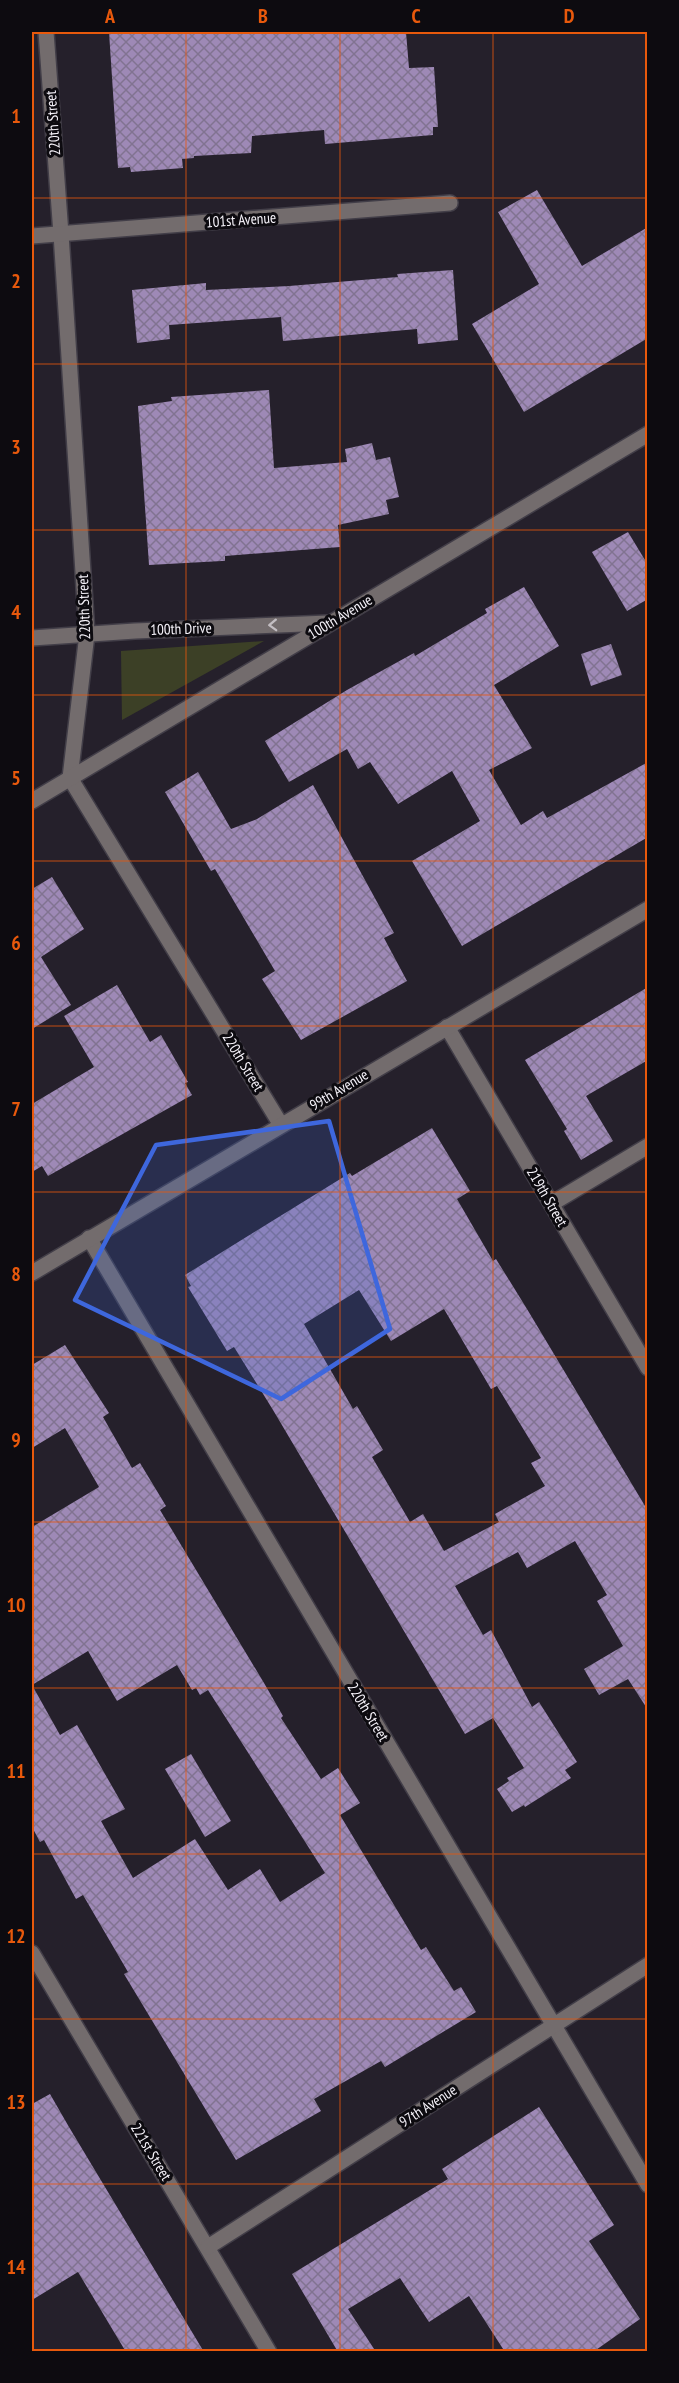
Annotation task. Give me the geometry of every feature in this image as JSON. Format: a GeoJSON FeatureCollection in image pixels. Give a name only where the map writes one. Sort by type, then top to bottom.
{"type":"FeatureCollection","features":[{"type":"Feature","properties":{"kind":"street","name":"220th Street"},"geometry":{"type":"LineString","coordinates":[[45,32],[61,234],[87,634],[70,778],[281,1125]]}},
{"type":"Feature","properties":{"kind":"street","name":"101st Avenue"},"geometry":{"type":"LineString","coordinates":[[32,236],[450,203]]}},
{"type":"Feature","properties":{"kind":"street","name":"100th Avenue"},"geometry":{"type":"LineString","coordinates":[[32,801],[648,434]]}},
{"type":"Feature","properties":{"kind":"street","name":"100th Drive"},"geometry":{"type":"LineString","coordinates":[[32,638],[331,622]]}},
{"type":"Feature","properties":{"kind":"street","name":"99th Avenue"},"geometry":{"type":"LineString","coordinates":[[32,1272],[648,909]]}},
{"type":"Feature","properties":{"kind":"street","name":"219th Street"},"geometry":{"type":"LineString","coordinates":[[447,1027],[648,1368]]}},
{"type":"Feature","properties":{"kind":"street"},"geometry":{"type":"LineString","coordinates":[[551,1204],[648,1146]]}},
{"type":"Feature","properties":{"kind":"street","name":"220th Street"},"geometry":{"type":"LineString","coordinates":[[89,1238],[648,2185]]}},
{"type":"Feature","properties":{"kind":"street","name":"221st Street"},"geometry":{"type":"LineString","coordinates":[[32,1953],[269,2352]]}},
{"type":"Feature","properties":{"kind":"street","name":"97th Avenue"},"geometry":{"type":"LineString","coordinates":[[208,2247],[648,1965]]}},
{"type":"Feature","properties":{"kind":"highlighted area"},"geometry":{"type":"Polygon","coordinates":[[[329,1121],[390,1329],[281,1399],[75,1300],[156,1145],[329,1121]]]}},
{"type":"Feature","properties":{"kind":"green space"},"geometry":{"type":"Polygon","coordinates":[[[264,641],[122,720],[121,651],[264,641]]]}},
{"type":"Feature","properties":{"kind":"building"},"geometry":{"type":"Polygon","coordinates":[[[109,32],[406,32],[409,68],[434,67],[438,127],[433,127],[433,135],[325,144],[324,130],[252,136],[251,153],[194,156],[194,158],[182,159],[183,168],[131,172],[130,167],[118,168],[109,32]]]}},
{"type":"Feature","properties":{"kind":"building"},"geometry":{"type":"Polygon","coordinates":[[[537,190],[582,266],[648,227],[648,338],[524,412],[472,324],[539,284],[498,212],[537,190]]]}},
{"type":"Feature","properties":{"kind":"building"},"geometry":{"type":"Polygon","coordinates":[[[453,270],[458,340],[418,344],[417,329],[283,341],[281,317],[169,325],[170,339],[137,343],[132,290],[206,283],[206,290],[289,286],[453,270]]]}},
{"type":"Feature","properties":{"kind":"building"},"geometry":{"type":"Polygon","coordinates":[[[269,390],[274,468],[347,462],[345,449],[372,443],[376,460],[390,457],[399,497],[386,500],[389,514],[338,525],[340,547],[225,556],[225,561],[149,565],[138,406],[172,401],[171,397],[269,390]]]}},
{"type":"Feature","properties":{"kind":"building"},"geometry":{"type":"Polygon","coordinates":[[[628,532],[648,565],[648,599],[627,611],[592,552],[628,532]]]}},
{"type":"Feature","properties":{"kind":"building"},"geometry":{"type":"Polygon","coordinates":[[[524,587],[559,646],[494,685],[532,748],[489,770],[521,825],[543,811],[547,818],[648,762],[648,837],[462,946],[412,861],[480,821],[452,771],[398,804],[370,762],[358,769],[347,749],[289,782],[265,741],[347,690],[414,653],[415,656],[487,613],[485,609],[524,587]]]}},
{"type":"Feature","properties":{"kind":"building"},"geometry":{"type":"Polygon","coordinates":[[[611,644],[622,675],[591,686],[581,654],[611,644]]]}},
{"type":"Feature","properties":{"kind":"building"},"geometry":{"type":"Polygon","coordinates":[[[198,772],[231,829],[257,819],[313,785],[394,933],[384,938],[407,981],[301,1040],[262,979],[275,971],[215,869],[211,871],[165,792],[198,772]]]}},
{"type":"Feature","properties":{"kind":"building"},"geometry":{"type":"Polygon","coordinates":[[[52,877],[84,929],[41,957],[71,1005],[32,1029],[32,889],[52,877]]]}},
{"type":"Feature","properties":{"kind":"building"},"geometry":{"type":"Polygon","coordinates":[[[117,985],[150,1042],[161,1035],[188,1082],[185,1083],[192,1095],[48,1176],[42,1166],[32,1172],[32,1104],[94,1067],[64,1016],[117,985]]]}},
{"type":"Feature","properties":{"kind":"building"},"geometry":{"type":"Polygon","coordinates":[[[648,987],[648,1060],[586,1096],[613,1141],[581,1160],[564,1131],[567,1129],[525,1060],[648,987]]]}},
{"type":"Feature","properties":{"kind":"building"},"geometry":{"type":"Polygon","coordinates":[[[432,1128],[470,1191],[457,1199],[493,1261],[496,1259],[527,1309],[648,1511],[648,1710],[628,1679],[599,1695],[584,1669],[623,1646],[597,1601],[607,1595],[575,1541],[527,1568],[518,1552],[455,1586],[483,1635],[491,1630],[532,1707],[539,1702],[577,1762],[565,1770],[571,1778],[525,1807],[524,1805],[512,1812],[497,1789],[509,1781],[507,1778],[524,1768],[493,1718],[465,1734],[234,1347],[227,1351],[188,1287],[191,1286],[185,1275],[350,1173],[352,1176],[432,1128]],[[359,1290],[304,1324],[353,1409],[357,1406],[383,1450],[372,1457],[410,1522],[423,1514],[444,1551],[499,1522],[495,1514],[545,1486],[531,1463],[541,1458],[497,1386],[491,1389],[444,1309],[391,1341],[359,1290]]]}},
{"type":"Feature","properties":{"kind":"building"},"geometry":{"type":"Polygon","coordinates":[[[65,1345],[109,1413],[103,1417],[132,1468],[140,1463],[166,1506],[160,1510],[264,1683],[283,1716],[281,1718],[321,1779],[338,1768],[360,1803],[340,1815],[421,1950],[426,1947],[454,1991],[461,1987],[476,2012],[385,2067],[381,2061],[314,2099],[321,2111],[236,2160],[124,1974],[128,1972],[83,1895],[76,1899],[44,1840],[40,1842],[32,1827],[32,1685],[32,1527],[99,1487],[65,1428],[32,1448],[32,1365],[65,1345]],[[88,1651],[32,1685],[60,1735],[77,1725],[125,1809],[101,1821],[133,1878],[195,1839],[228,1890],[260,1869],[280,1902],[325,1873],[208,1690],[200,1695],[196,1688],[192,1690],[177,1665],[117,1701],[88,1651]]]}},
{"type":"Feature","properties":{"kind":"building"},"geometry":{"type":"Polygon","coordinates":[[[191,1754],[231,1821],[205,1837],[165,1769],[191,1754]]]}},
{"type":"Feature","properties":{"kind":"building"},"geometry":{"type":"Polygon","coordinates":[[[50,2094],[204,2352],[126,2352],[78,2272],[32,2300],[32,2104],[50,2094]]]}},
{"type":"Feature","properties":{"kind":"building"},"geometry":{"type":"Polygon","coordinates":[[[539,2107],[614,2225],[589,2241],[640,2319],[593,2352],[505,2352],[469,2296],[429,2322],[400,2278],[348,2309],[376,2352],[338,2352],[292,2274],[448,2179],[442,2169],[539,2107]]]}}]}
